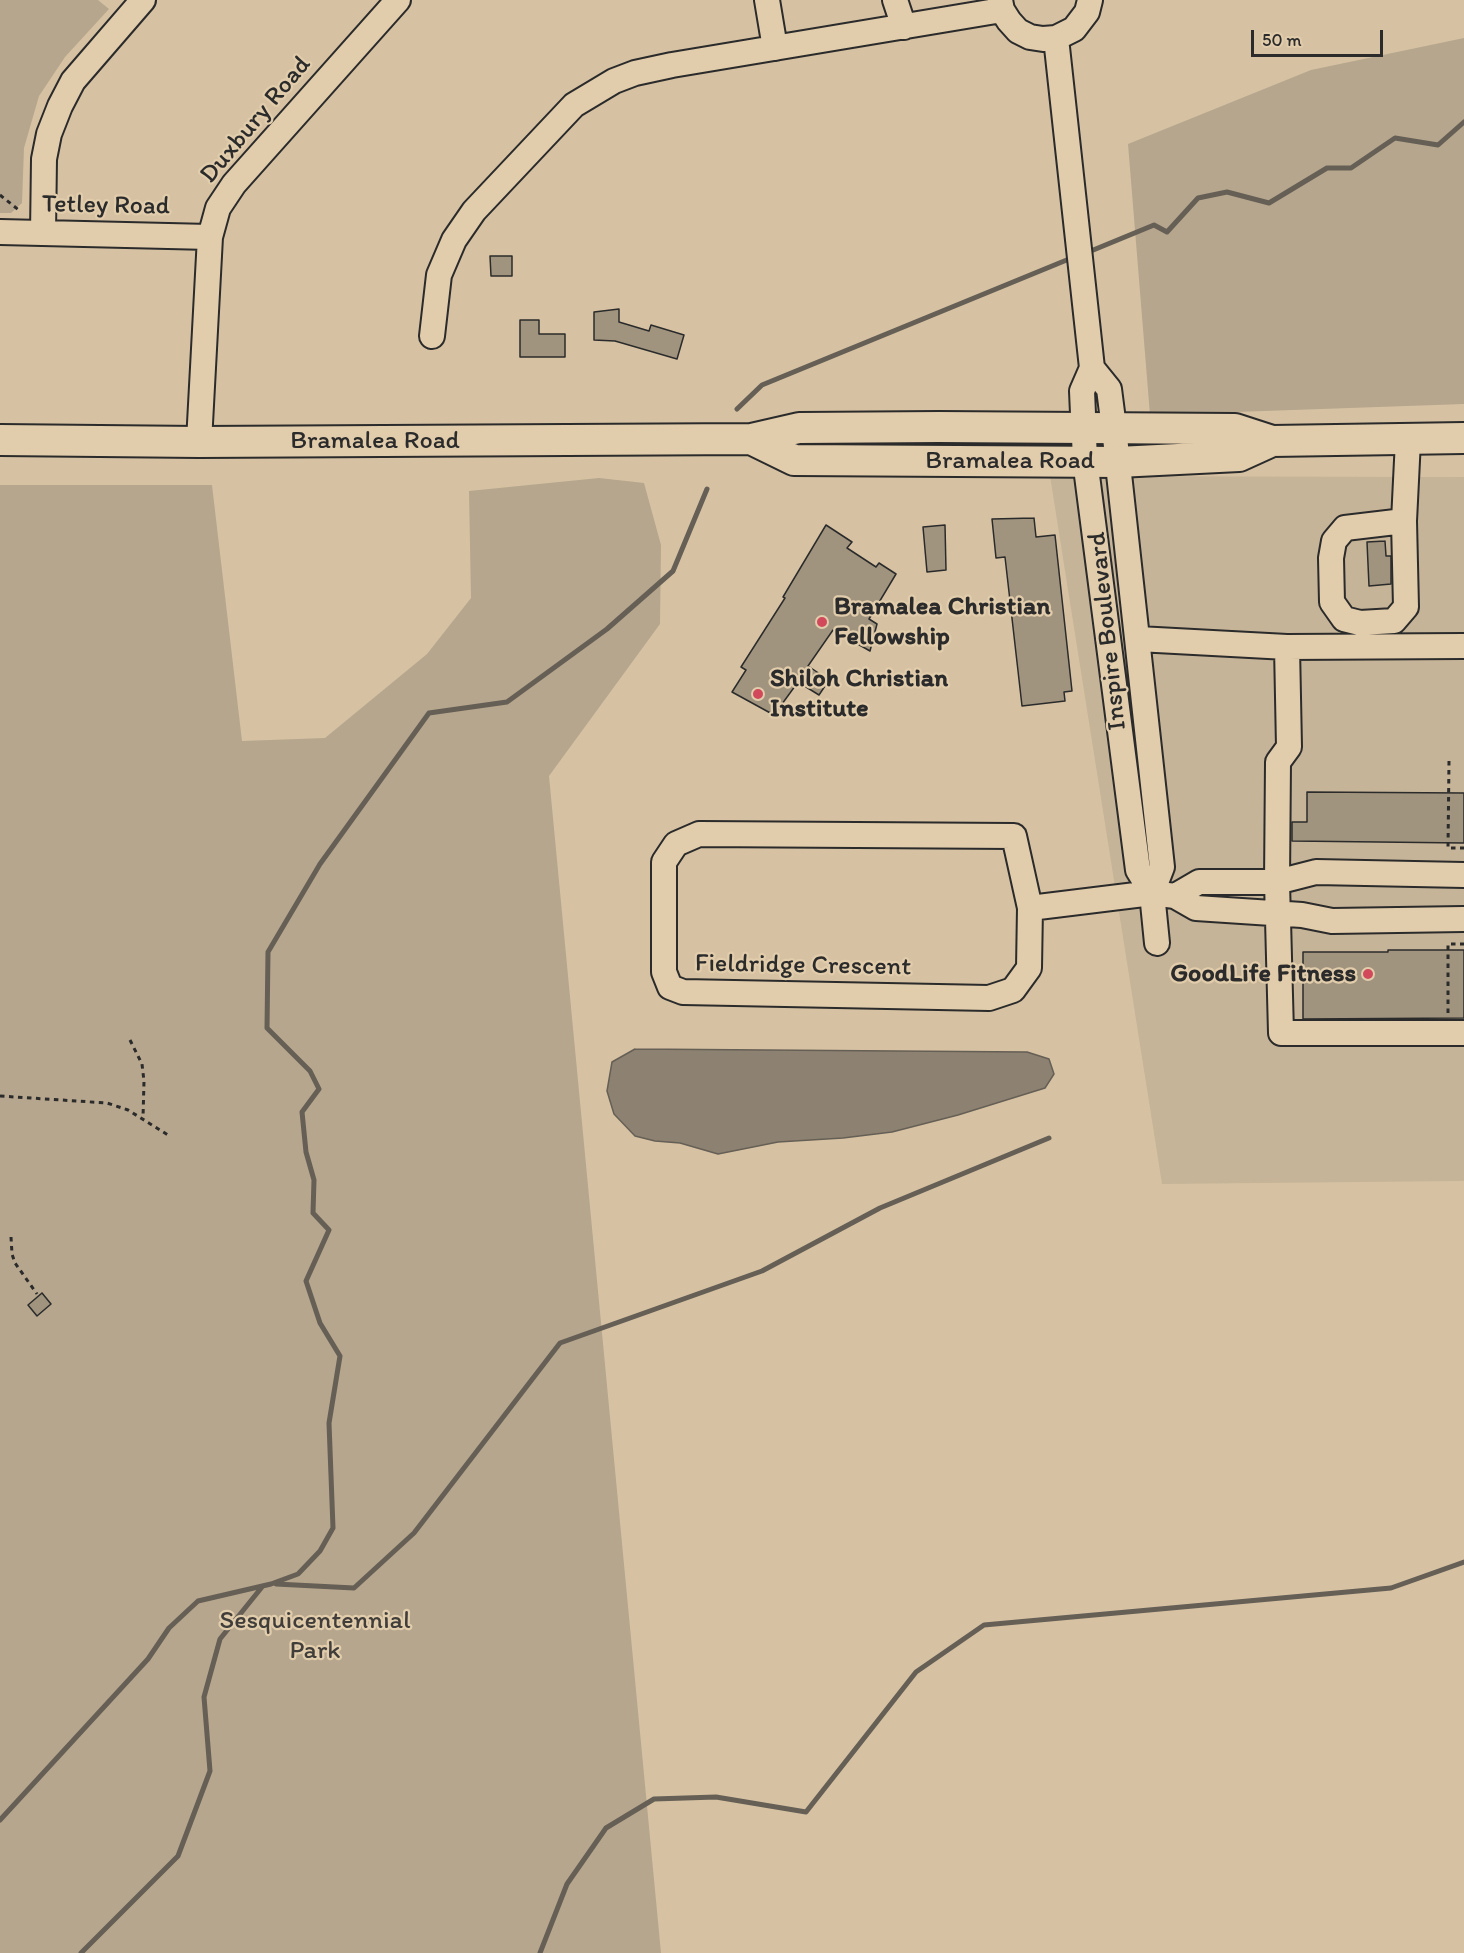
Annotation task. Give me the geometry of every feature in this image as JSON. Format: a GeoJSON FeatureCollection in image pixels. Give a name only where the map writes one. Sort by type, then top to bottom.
{"type":"FeatureCollection","features":[{"type":"Feature","properties":{"kind":"main road","name":"Bramalea Road"},"geometry":{"type":"LineString","coordinates":[[0,440],[199,442],[751,439],[799,428],[1235,429],[1272,441],[1464,438]]}},
{"type":"Feature","properties":{"kind":"main road","name":"Bramalea Road"},"geometry":{"type":"LineString","coordinates":[[751,439],[794,460],[1118,462],[1239,456],[1272,441]]}},
{"type":"Feature","properties":{"kind":"street"},"geometry":{"type":"LineString","coordinates":[[43,233],[44,159],[49,134],[60,106],[73,81],[143,0]]}},
{"type":"Feature","properties":{"kind":"street","name":"Duxbury Road"},"geometry":{"type":"LineString","coordinates":[[199,442],[210,237],[218,208],[234,184],[398,0]]}},
{"type":"Feature","properties":{"kind":"street"},"geometry":{"type":"LineString","coordinates":[[767,0],[776,48]]}},
{"type":"Feature","properties":{"kind":"street"},"geometry":{"type":"LineString","coordinates":[[895,0],[904,27]]}},
{"type":"Feature","properties":{"kind":"street"},"geometry":{"type":"LineString","coordinates":[[432,336],[439,274],[454,240],[474,211],[574,105],[614,81],[635,73],[672,65],[904,27],[1001,5],[1009,21],[1024,34],[1043,39],[1056,38],[1066,35],[1082,21],[1090,0]]}},
{"type":"Feature","properties":{"kind":"street","name":"Inspire Boulevard"},"geometry":{"type":"LineString","coordinates":[[1056,38],[1092,368],[1082,391],[1085,460],[1138,870],[1164,895]]}},
{"type":"Feature","properties":{"kind":"street","name":"Tetley Road"},"geometry":{"type":"LineString","coordinates":[[0,232],[210,237]]}},
{"type":"Feature","properties":{"kind":"street","name":"Inspire Boulevard"},"geometry":{"type":"LineString","coordinates":[[1092,368],[1109,389],[1118,462],[1162,867],[1164,895],[1157,943]]}},
{"type":"Feature","properties":{"kind":"street"},"geometry":{"type":"LineString","coordinates":[[1404,521],[1345,528],[1334,541],[1331,558],[1332,602],[1344,619],[1359,623],[1394,621],[1406,606],[1404,521],[1408,440]]}},
{"type":"Feature","properties":{"kind":"street"},"geometry":{"type":"LineString","coordinates":[[1138,639],[1287,647],[1464,646]]}},
{"type":"Feature","properties":{"kind":"street"},"geometry":{"type":"LineString","coordinates":[[1287,647],[1289,747],[1278,762],[1277,882],[1281,1033],[1456,1033]]}},
{"type":"Feature","properties":{"kind":"street","name":"Fieldridge Crescent"},"geometry":{"type":"LineString","coordinates":[[699,834],[1014,836],[1030,908],[1029,968],[1013,990],[989,998],[683,992],[670,987],[664,972],[664,862],[676,844],[699,834]]}},
{"type":"Feature","properties":{"kind":"street"},"geometry":{"type":"LineString","coordinates":[[1030,908],[1164,895],[1199,882],[1277,882],[1316,872],[1464,875]]}},
{"type":"Feature","properties":{"kind":"street"},"geometry":{"type":"LineString","coordinates":[[1164,895],[1196,909],[1278,914],[1332,921],[1464,920]]}},
{"type":"Feature","properties":{"kind":"path"},"geometry":{"type":"LineString","coordinates":[[1449,761],[1448,848],[1464,848]]}},
{"type":"Feature","properties":{"kind":"path"},"geometry":{"type":"LineString","coordinates":[[1456,1033],[1448,944],[1464,944]]}},
{"type":"Feature","properties":{"kind":"path"},"geometry":{"type":"LineString","coordinates":[[130,1040],[141,1064],[144,1081],[143,1118]]}},
{"type":"Feature","properties":{"kind":"path"},"geometry":{"type":"LineString","coordinates":[[0,1096],[107,1103],[128,1110],[168,1135]]}},
{"type":"Feature","properties":{"kind":"path"},"geometry":{"type":"LineString","coordinates":[[10,1237],[15,1263],[38,1294]]}},
{"type":"Feature","properties":{"kind":"shaded area"},"geometry":{"type":"Polygon","coordinates":[[[1050,476],[1464,477],[1464,1181],[1162,1184],[1050,476]]]}},
{"type":"Feature","properties":{"kind":"shaded area"},"geometry":{"type":"Polygon","coordinates":[[[635,1049],[1027,1052],[1049,1059],[1054,1074],[1045,1088],[958,1115],[892,1132],[778,1142],[718,1154],[680,1143],[655,1141],[635,1136],[614,1114],[607,1091],[612,1062],[635,1049]]]}},
{"type":"Feature","properties":{"kind":"green space"},"geometry":{"type":"Polygon","coordinates":[[[0,0],[98,0],[109,9],[65,57],[39,96],[24,148],[22,203],[11,213],[0,213],[0,0]]]}},
{"type":"Feature","properties":{"kind":"green space"},"geometry":{"type":"Polygon","coordinates":[[[1464,38],[1464,404],[1150,415],[1128,144],[1311,70],[1464,38]]]}},
{"type":"Feature","properties":{"kind":"green space","name":"Sesquicentennial Park"},"geometry":{"type":"Polygon","coordinates":[[[599,478],[644,483],[661,545],[660,624],[549,776],[661,1953],[0,1953],[0,485],[212,485],[242,741],[325,738],[427,654],[471,598],[469,491],[599,478]]]}},
{"type":"Feature","properties":{"kind":"building"},"geometry":{"type":"Polygon","coordinates":[[[490,256],[512,256],[512,276],[491,276],[490,256]]]}},
{"type":"Feature","properties":{"kind":"building"},"geometry":{"type":"Polygon","coordinates":[[[619,309],[619,322],[649,331],[651,325],[684,335],[677,359],[615,341],[594,340],[594,312],[619,309]]]}},
{"type":"Feature","properties":{"kind":"building"},"geometry":{"type":"Polygon","coordinates":[[[520,320],[539,320],[539,334],[565,334],[565,357],[520,357],[520,320]]]}},
{"type":"Feature","properties":{"kind":"building"},"geometry":{"type":"Polygon","coordinates":[[[1034,518],[1036,537],[1055,535],[1072,691],[1064,692],[1065,701],[1022,706],[1005,557],[996,558],[992,519],[1034,518]]]}},
{"type":"Feature","properties":{"kind":"building","name":"Bramalea Christian Fellowship"},"geometry":{"type":"Polygon","coordinates":[[[826,525],[852,542],[847,548],[876,567],[879,563],[896,574],[869,619],[877,624],[870,651],[833,630],[808,666],[829,680],[819,695],[798,682],[774,715],[732,692],[746,670],[741,667],[785,598],[783,597],[826,525]]]}},
{"type":"Feature","properties":{"kind":"building"},"geometry":{"type":"Polygon","coordinates":[[[945,525],[946,570],[927,572],[923,527],[945,525]]]}},
{"type":"Feature","properties":{"kind":"building"},"geometry":{"type":"Polygon","coordinates":[[[1385,541],[1386,556],[1391,556],[1391,584],[1369,586],[1367,542],[1385,541]]]}},
{"type":"Feature","properties":{"kind":"building"},"geometry":{"type":"Polygon","coordinates":[[[1307,792],[1464,793],[1464,843],[1292,841],[1292,822],[1307,822],[1307,792]]]}},
{"type":"Feature","properties":{"kind":"building","name":"GoodLife Fitness"},"geometry":{"type":"Polygon","coordinates":[[[1388,950],[1464,950],[1464,1018],[1303,1019],[1303,952],[1388,952],[1388,950]]]}},
{"type":"Feature","properties":{"kind":"building"},"geometry":{"type":"Polygon","coordinates":[[[42,1293],[51,1304],[37,1316],[28,1305],[42,1293]]]}},
{"type":"Feature","properties":{"kind":"waterway"},"geometry":{"type":"LineString","coordinates":[[1086,253],[1154,225],[1167,232],[1198,198],[1227,192],[1269,203],[1327,168],[1351,168],[1395,138],[1438,145],[1464,122]]}},
{"type":"Feature","properties":{"kind":"waterway"},"geometry":{"type":"LineString","coordinates":[[737,409],[762,385],[1074,257]]}},
{"type":"Feature","properties":{"kind":"waterway"},"geometry":{"type":"LineString","coordinates":[[0,1820],[148,1659],[169,1628],[198,1601],[271,1584],[298,1574],[320,1551],[333,1528],[329,1423],[340,1356],[320,1323],[306,1281],[329,1230],[313,1213],[314,1180],[306,1152],[302,1112],[319,1089],[310,1071],[267,1028],[268,952],[320,864],[429,713],[507,702],[607,629],[673,571],[707,489]]}},
{"type":"Feature","properties":{"kind":"waterway"},"geometry":{"type":"LineString","coordinates":[[276,1584],[354,1588],[414,1533],[560,1343],[762,1271],[880,1208],[1049,1138]]}},
{"type":"Feature","properties":{"kind":"waterway"},"geometry":{"type":"LineString","coordinates":[[540,1953],[567,1884],[606,1828],[654,1799],[716,1797],[806,1812],[916,1672],[984,1625],[1391,1588],[1464,1562]]}},
{"type":"Feature","properties":{"kind":"waterway"},"geometry":{"type":"LineString","coordinates":[[81,1953],[178,1856],[210,1771],[204,1697],[220,1639],[262,1587]]}},
{"type":"Feature","properties":{"kind":"place","name":"Bramalea Christian Fellowship"},"geometry":{"type":"Point","coordinates":[822,622]}},
{"type":"Feature","properties":{"kind":"place","name":"Shiloh Christian Institute"},"geometry":{"type":"Point","coordinates":[758,694]}},
{"type":"Feature","properties":{"kind":"place","name":"GoodLife Fitness"},"geometry":{"type":"Point","coordinates":[1368,974]}}]}
